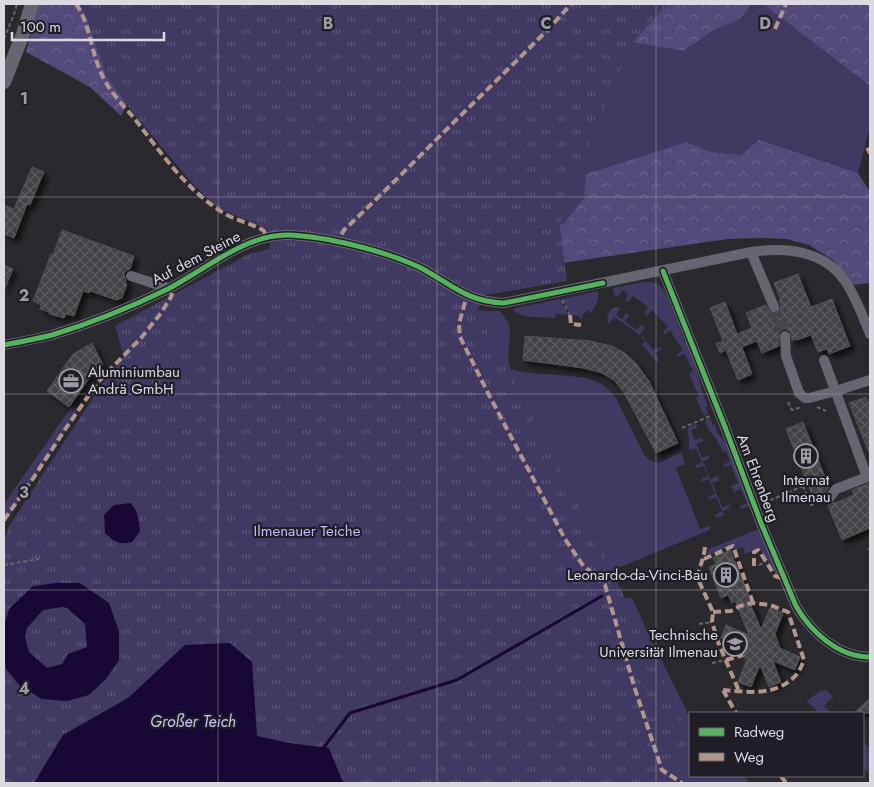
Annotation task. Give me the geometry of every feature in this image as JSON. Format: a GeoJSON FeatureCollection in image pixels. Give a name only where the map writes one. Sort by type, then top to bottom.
{"type":"FeatureCollection","features":[{"type":"Feature","properties":{"kind":"main road"},"geometry":{"type":"LineString","coordinates":[[4,82],[23,34],[32,4]]}},
{"type":"Feature","properties":{"kind":"street","name":"Auf dem Steine"},"geometry":{"type":"LineString","coordinates":[[4,345],[78,327],[109,315],[168,288],[233,250],[267,237],[306,236],[384,253],[420,268],[459,292],[494,303],[504,303],[663,271]]}},
{"type":"Feature","properties":{"kind":"street"},"geometry":{"type":"LineString","coordinates":[[663,271],[751,252],[779,250],[801,252],[818,258],[834,268],[845,281],[870,334]]}},
{"type":"Feature","properties":{"kind":"street"},"geometry":{"type":"LineString","coordinates":[[751,252],[774,307]]}},
{"type":"Feature","properties":{"kind":"street","name":"Am Ehrenberg"},"geometry":{"type":"LineString","coordinates":[[663,271],[784,579],[803,618],[824,640],[836,647],[849,653],[870,657]]}},
{"type":"Feature","properties":{"kind":"street"},"geometry":{"type":"LineString","coordinates":[[131,276],[168,288]]}},
{"type":"Feature","properties":{"kind":"street"},"geometry":{"type":"LineString","coordinates":[[785,336],[786,356],[799,393],[805,398],[836,392],[870,380]]}},
{"type":"Feature","properties":{"kind":"street"},"geometry":{"type":"LineString","coordinates":[[824,360],[867,477],[836,489],[830,497]]}},
{"type":"Feature","properties":{"kind":"path"},"geometry":{"type":"LineString","coordinates":[[4,39],[17,4]]}},
{"type":"Feature","properties":{"kind":"path"},"geometry":{"type":"LineString","coordinates":[[561,298],[570,315]]}},
{"type":"Feature","properties":{"kind":"path"},"geometry":{"type":"LineString","coordinates":[[682,428],[709,417]]}},
{"type":"Feature","properties":{"kind":"path"},"geometry":{"type":"LineString","coordinates":[[755,507],[807,483]]}},
{"type":"Feature","properties":{"kind":"path"},"geometry":{"type":"LineString","coordinates":[[803,486],[811,505],[820,502]]}},
{"type":"Feature","properties":{"kind":"path"},"geometry":{"type":"LineString","coordinates":[[4,565],[39,559]]}},
{"type":"Feature","properties":{"kind":"path"},"geometry":{"type":"LineString","coordinates":[[758,565],[766,562]]}},
{"type":"Feature","properties":{"kind":"path"},"geometry":{"type":"LineString","coordinates":[[699,624],[712,622]]}},
{"type":"Feature","properties":{"kind":"path"},"geometry":{"type":"LineString","coordinates":[[712,663],[726,660]]}},
{"type":"Feature","properties":{"kind":"green space"},"geometry":{"type":"Polygon","coordinates":[[[39,4],[353,4],[133,90],[121,116],[90,87],[26,52],[39,4]]]}},
{"type":"Feature","properties":{"kind":"green space","name":"Ilmenauer Teiche"},"geometry":{"type":"Polygon","coordinates":[[[79,4],[668,4],[631,44],[578,171],[565,192],[560,227],[567,281],[486,295],[477,310],[616,579],[689,736],[689,757],[637,783],[4,783],[4,543],[8,528],[102,384],[124,356],[115,326],[249,254],[270,249],[267,229],[218,208],[194,185],[137,118],[106,76],[87,19],[79,4]]]}},
{"type":"Feature","properties":{"kind":"green space"},"geometry":{"type":"Polygon","coordinates":[[[353,4],[606,38],[683,51],[714,30],[739,20],[752,4],[763,4],[870,86],[870,126],[858,173],[759,141],[741,155],[712,152],[686,142],[587,174],[584,199],[564,223],[550,228],[353,4]]]}},
{"type":"Feature","properties":{"kind":"green space"},"geometry":{"type":"Polygon","coordinates":[[[500,4],[752,4],[739,20],[714,30],[683,51],[606,38],[500,4]]]}},
{"type":"Feature","properties":{"kind":"green space"},"geometry":{"type":"Polygon","coordinates":[[[763,4],[870,4],[870,86],[763,4]]]}},
{"type":"Feature","properties":{"kind":"green space"},"geometry":{"type":"Polygon","coordinates":[[[759,140],[858,173],[870,192],[870,283],[853,285],[833,260],[809,245],[787,239],[728,239],[562,263],[550,228],[564,223],[584,198],[586,174],[686,142],[712,152],[741,155],[759,140]]]}},
{"type":"Feature","properties":{"kind":"green space"},"geometry":{"type":"Polygon","coordinates":[[[644,282],[658,285],[668,298],[685,343],[687,342],[708,406],[706,407],[708,414],[704,416],[696,398],[699,396],[689,374],[693,371],[685,354],[678,357],[677,354],[683,350],[670,330],[664,335],[663,332],[668,327],[652,310],[647,316],[644,314],[648,307],[633,296],[628,302],[625,300],[628,294],[622,290],[618,297],[614,295],[613,288],[644,282]]]}},
{"type":"Feature","properties":{"kind":"green space"},"geometry":{"type":"Polygon","coordinates":[[[598,291],[597,302],[591,313],[589,310],[582,315],[583,318],[579,319],[579,316],[572,315],[562,299],[598,291]]]}},
{"type":"Feature","properties":{"kind":"green space"},"geometry":{"type":"Polygon","coordinates":[[[560,299],[568,315],[556,314],[555,318],[533,317],[522,315],[513,310],[516,308],[560,299]]]}},
{"type":"Feature","properties":{"kind":"green space"},"geometry":{"type":"Polygon","coordinates":[[[616,307],[620,308],[616,315],[622,319],[626,313],[629,315],[625,321],[637,330],[642,325],[645,328],[640,335],[614,317],[609,324],[608,314],[616,307]]]}},
{"type":"Feature","properties":{"kind":"green space"},"geometry":{"type":"Polygon","coordinates":[[[478,311],[500,311],[508,323],[510,336],[508,359],[511,369],[522,372],[583,378],[603,385],[617,400],[645,456],[651,461],[659,463],[681,452],[685,464],[676,468],[700,529],[709,526],[710,530],[603,574],[616,601],[632,597],[689,714],[689,777],[746,777],[749,783],[482,783],[478,311]]]}},
{"type":"Feature","properties":{"kind":"green space"},"geometry":{"type":"Polygon","coordinates":[[[642,336],[653,350],[660,347],[662,349],[655,353],[659,360],[657,362],[642,345],[645,341],[642,336]]]}},
{"type":"Feature","properties":{"kind":"green space"},"geometry":{"type":"Polygon","coordinates":[[[72,406],[79,410],[4,524],[4,504],[72,406]]]}},
{"type":"Feature","properties":{"kind":"green space"},"geometry":{"type":"Polygon","coordinates":[[[710,418],[713,426],[715,425],[717,432],[728,447],[750,506],[741,509],[740,506],[747,503],[741,489],[734,492],[731,486],[738,483],[731,465],[724,467],[723,465],[730,461],[726,451],[723,452],[709,430],[705,420],[710,418]]]}},
{"type":"Feature","properties":{"kind":"green space"},"geometry":{"type":"Polygon","coordinates":[[[696,424],[698,427],[691,430],[695,440],[702,438],[703,441],[696,444],[702,458],[709,455],[710,458],[703,461],[710,479],[718,476],[719,480],[712,483],[722,507],[729,505],[730,508],[723,511],[724,515],[716,518],[715,515],[722,511],[716,497],[709,500],[708,497],[715,494],[709,479],[702,482],[701,479],[708,476],[704,466],[696,468],[696,465],[702,462],[696,448],[689,450],[687,429],[696,424]]]}},
{"type":"Feature","properties":{"kind":"green space"},"geometry":{"type":"Polygon","coordinates":[[[759,530],[780,576],[776,575],[758,548],[745,554],[743,547],[735,550],[733,545],[707,555],[709,549],[759,530]]]}},
{"type":"Feature","properties":{"kind":"green space"},"geometry":{"type":"Polygon","coordinates":[[[827,690],[833,697],[824,706],[830,712],[818,712],[807,701],[820,691],[827,690]]]}},
{"type":"Feature","properties":{"kind":"green space"},"geometry":{"type":"Polygon","coordinates":[[[864,742],[870,749],[870,775],[864,768],[864,742]]]}},
{"type":"Feature","properties":{"kind":"water"},"geometry":{"type":"Polygon","coordinates":[[[130,503],[139,520],[140,531],[132,542],[117,542],[105,533],[104,515],[114,505],[130,503]]]}},
{"type":"Feature","properties":{"kind":"water"},"geometry":{"type":"Polygon","coordinates":[[[56,583],[80,583],[109,603],[119,631],[119,660],[106,679],[89,695],[67,701],[42,699],[20,686],[6,669],[4,626],[9,609],[33,586],[56,583]],[[67,608],[43,610],[27,628],[25,637],[29,652],[47,668],[62,664],[68,654],[87,647],[85,624],[67,608]]]}},
{"type":"Feature","properties":{"kind":"water","name":"Großer Teich"},"geometry":{"type":"Polygon","coordinates":[[[230,643],[252,662],[257,736],[289,743],[329,748],[345,783],[34,783],[63,735],[128,698],[185,645],[230,643]]]}},
{"type":"Feature","properties":{"kind":"building"},"geometry":{"type":"Polygon","coordinates":[[[32,167],[44,172],[30,205],[27,204],[14,238],[4,234],[4,205],[14,209],[32,167]]]}},
{"type":"Feature","properties":{"kind":"building"},"geometry":{"type":"Polygon","coordinates":[[[62,230],[134,256],[130,269],[124,274],[125,283],[127,284],[122,298],[116,300],[90,291],[89,293],[83,291],[74,316],[66,314],[64,318],[49,314],[49,312],[40,309],[41,305],[33,301],[62,230]]]}},
{"type":"Feature","properties":{"kind":"building"},"geometry":{"type":"Polygon","coordinates":[[[4,265],[13,269],[4,290],[4,265]]]}},
{"type":"Feature","properties":{"kind":"building"},"geometry":{"type":"Polygon","coordinates":[[[798,274],[811,307],[832,299],[850,346],[829,354],[827,349],[818,352],[811,335],[792,341],[790,332],[784,329],[779,333],[779,346],[762,353],[757,341],[742,347],[752,374],[738,380],[726,350],[720,353],[716,343],[723,341],[710,308],[725,302],[737,334],[752,328],[746,313],[766,305],[770,313],[779,312],[781,307],[779,300],[781,300],[774,283],[798,274]]]}},
{"type":"Feature","properties":{"kind":"building"},"geometry":{"type":"Polygon","coordinates":[[[525,336],[590,341],[612,346],[625,353],[635,362],[649,381],[678,443],[656,453],[624,393],[615,381],[602,373],[583,368],[523,360],[525,336]]]}},
{"type":"Feature","properties":{"kind":"building","name":"Aluminiumbau Andrä GmbH"},"geometry":{"type":"Polygon","coordinates":[[[92,343],[103,365],[95,370],[69,407],[47,391],[73,354],[92,343]]]}},
{"type":"Feature","properties":{"kind":"building"},"geometry":{"type":"Polygon","coordinates":[[[866,397],[870,406],[870,455],[849,403],[866,397]]]}},
{"type":"Feature","properties":{"kind":"building","name":"Internat Ilmenau"},"geometry":{"type":"Polygon","coordinates":[[[803,422],[829,487],[823,496],[814,500],[786,429],[803,422]]]}},
{"type":"Feature","properties":{"kind":"building"},"geometry":{"type":"Polygon","coordinates":[[[870,483],[870,528],[842,540],[827,503],[835,503],[854,495],[852,490],[870,483]]]}},
{"type":"Feature","properties":{"kind":"building"},"geometry":{"type":"Polygon","coordinates":[[[730,550],[761,629],[770,608],[783,613],[775,634],[780,648],[800,657],[795,670],[773,661],[781,682],[769,687],[760,665],[751,687],[738,682],[746,661],[740,647],[721,638],[726,625],[749,635],[735,601],[732,603],[728,595],[721,598],[709,567],[716,564],[713,558],[730,550]]]}},
{"type":"Feature","properties":{"kind":"building"},"geometry":{"type":"Polygon","coordinates":[[[870,698],[870,713],[855,712],[870,698]]]}},
{"type":"Feature","properties":{"kind":"waterway"},"geometry":{"type":"LineString","coordinates":[[324,747],[350,713],[457,680],[602,596]]}},
{"type":"Feature","properties":{"kind":"tunnel"},"geometry":{"type":"LineString","coordinates":[[774,307],[785,336]]}},
{"type":"Feature","properties":{"kind":"marked path"},"geometry":{"type":"LineString","coordinates":[[76,4],[81,12],[98,66],[108,87],[163,155],[183,179],[206,201],[235,219],[264,231],[268,241]]}},
{"type":"Feature","properties":{"kind":"marked path"},"geometry":{"type":"LineString","coordinates":[[336,245],[344,230],[532,46],[571,4]]}},
{"type":"Feature","properties":{"kind":"marked path"},"geometry":{"type":"LineString","coordinates":[[775,29],[786,4]]}},
{"type":"Feature","properties":{"kind":"marked path"},"geometry":{"type":"LineString","coordinates":[[867,148],[870,153]]}},
{"type":"Feature","properties":{"kind":"marked path"},"geometry":{"type":"LineString","coordinates":[[4,520],[98,382],[141,338],[161,313],[172,293]]}},
{"type":"Feature","properties":{"kind":"marked path"},"geometry":{"type":"LineString","coordinates":[[465,302],[459,324],[460,337],[565,539],[582,564],[605,585],[634,686],[662,770],[682,783]]}},
{"type":"Feature","properties":{"kind":"marked path"},"geometry":{"type":"LineString","coordinates":[[570,315],[571,324],[581,325]]}},
{"type":"Feature","properties":{"kind":"marked path"},"geometry":{"type":"LineString","coordinates":[[704,559],[733,546],[753,603]]}},
{"type":"Feature","properties":{"kind":"marked path"},"geometry":{"type":"LineString","coordinates":[[705,547],[697,577],[713,612],[712,622],[718,642],[739,691]]}},
{"type":"Feature","properties":{"kind":"marked path"},"geometry":{"type":"LineString","coordinates":[[754,566],[754,552],[758,550],[775,576],[784,579]]}},
{"type":"Feature","properties":{"kind":"marked path"},"geometry":{"type":"LineString","coordinates":[[713,612],[731,611],[740,606],[753,603],[770,605],[788,612],[804,660],[797,674],[789,681],[772,690],[753,692],[723,690]]}},
{"type":"Feature","properties":{"kind":"marked path"},"geometry":{"type":"LineString","coordinates":[[726,660],[743,655]]}},
{"type":"Feature","properties":{"kind":"marked path"},"geometry":{"type":"LineString","coordinates":[[723,690],[735,712]]}},
{"type":"Feature","properties":{"kind":"marked path"},"geometry":{"type":"LineString","coordinates":[[782,777],[786,783]]}},
{"type":"Feature","properties":{"kind":"cycle path"},"geometry":{"type":"LineString","coordinates":[[4,345],[52,335],[111,314],[168,289],[240,247],[255,241],[287,235],[337,241],[373,250],[419,267],[459,291],[491,302],[504,303],[603,283]]}},
{"type":"Feature","properties":{"kind":"cycle path"},"geometry":{"type":"LineString","coordinates":[[663,271],[761,523],[796,606],[809,625],[836,648],[858,656],[870,657]]}},
{"type":"Feature","properties":{"kind":"place","name":"Aluminiumbau Andrä GmbH"},"geometry":{"type":"Point","coordinates":[71,381]}},
{"type":"Feature","properties":{"kind":"place","name":"Internat Ilmenau"},"geometry":{"type":"Point","coordinates":[806,456]}},
{"type":"Feature","properties":{"kind":"place","name":"Leonardo-da-Vinci-Bau"},"geometry":{"type":"Point","coordinates":[726,575]}},
{"type":"Feature","properties":{"kind":"place","name":"Technische Universität Ilmenau"},"geometry":{"type":"Point","coordinates":[735,644]}}]}
